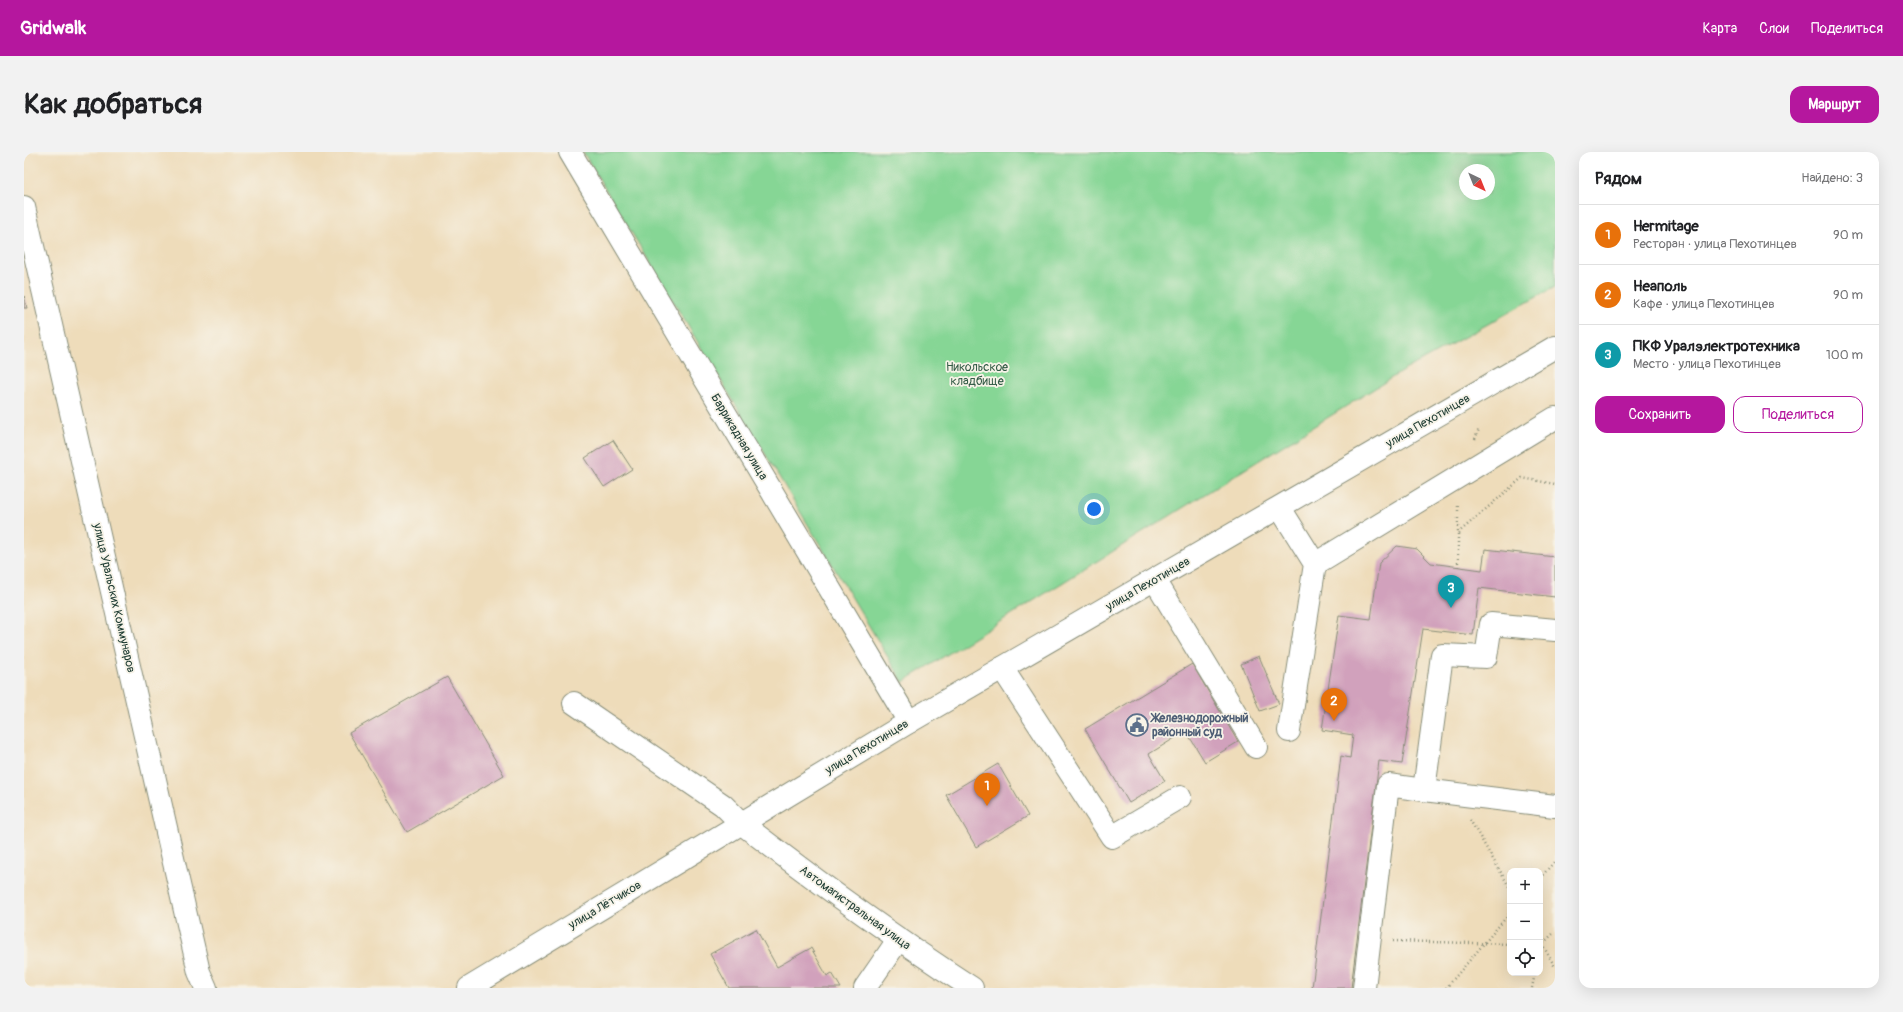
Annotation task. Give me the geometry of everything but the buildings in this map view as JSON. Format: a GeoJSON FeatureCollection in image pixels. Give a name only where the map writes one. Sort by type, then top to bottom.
{"type":"FeatureCollection","features":[{"type":"Feature","properties":{"kind":"main road","name":"Баррикадная улица"},"geometry":{"type":"LineString","coordinates":[[570,152],[909,722]]}},
{"type":"Feature","properties":{"kind":"main road","name":"улица Уральских Коммунаров"},"geometry":{"type":"LineString","coordinates":[[24,207],[199,972],[206,988]]}},
{"type":"Feature","properties":{"kind":"main road","name":"улица Пехотинцев"},"geometry":{"type":"LineString","coordinates":[[741,823],[909,722],[1555,347]]}},
{"type":"Feature","properties":{"kind":"main road"},"geometry":{"type":"LineString","coordinates":[[1314,564],[1555,418]]}},
{"type":"Feature","properties":{"kind":"main road"},"geometry":{"type":"LineString","coordinates":[[1280,508],[1314,564],[1289,731]]}},
{"type":"Feature","properties":{"kind":"main road"},"geometry":{"type":"LineString","coordinates":[[1155,580],[1256,747]]}},
{"type":"Feature","properties":{"kind":"main road"},"geometry":{"type":"LineString","coordinates":[[1424,790],[1442,655],[1486,657],[1491,624],[1555,630]]}},
{"type":"Feature","properties":{"kind":"main road"},"geometry":{"type":"LineString","coordinates":[[1002,668],[1112,837],[1180,797]]}},
{"type":"Feature","properties":{"kind":"main road","name":"Автомагистральная улица"},"geometry":{"type":"LineString","coordinates":[[574,703],[724,806],[741,823],[898,940],[972,988]]}},
{"type":"Feature","properties":{"kind":"main road"},"geometry":{"type":"LineString","coordinates":[[1364,988],[1388,785],[1555,806]]}},
{"type":"Feature","properties":{"kind":"main road","name":"улица Лётчиков"},"geometry":{"type":"LineString","coordinates":[[470,988],[741,823]]}},
{"type":"Feature","properties":{"kind":"main road"},"geometry":{"type":"LineString","coordinates":[[865,988],[898,940]]}},
{"type":"Feature","properties":{"kind":"path"},"geometry":{"type":"LineString","coordinates":[[1458,533],[1522,478],[1555,484]]}},
{"type":"Feature","properties":{"kind":"path"},"geometry":{"type":"LineString","coordinates":[[1446,793],[1473,824],[1507,883]]}},
{"type":"Feature","properties":{"kind":"path"},"geometry":{"type":"LineString","coordinates":[[1543,874],[1555,860]]}},
{"type":"Feature","properties":{"kind":"path"},"geometry":{"type":"LineString","coordinates":[[1446,988],[1507,916]]}},
{"type":"Feature","properties":{"kind":"path"},"geometry":{"type":"LineString","coordinates":[[1543,942],[1555,932]]}},
{"type":"Feature","properties":{"kind":"path"},"geometry":{"type":"LineString","coordinates":[[1370,941],[1507,944]]}},
{"type":"Feature","properties":{"kind":"path"},"geometry":{"type":"LineString","coordinates":[[1543,947],[1555,967]]}},
{"type":"Feature","properties":{"kind":"path"},"geometry":{"type":"LineString","coordinates":[[1532,988],[1534,976]]}},
{"type":"Feature","properties":{"kind":"green space","name":"Никольское кладбище"},"geometry":{"type":"Polygon","coordinates":[[[583,152],[1555,152],[1555,287],[1401,372],[903,682],[583,152]]]}},
{"type":"Feature","properties":{"kind":"place","name":"ПКФ Уралэлектротехника"},"geometry":{"type":"Point","coordinates":[1451,608]}},
{"type":"Feature","properties":{"kind":"place","name":"Неаполь"},"geometry":{"type":"Point","coordinates":[1334,721]}},
{"type":"Feature","properties":{"kind":"place","name":"Железнодорожный районный суд"},"geometry":{"type":"Point","coordinates":[1137,725]}},
{"type":"Feature","properties":{"kind":"place","name":"Hermitage"},"geometry":{"type":"Point","coordinates":[987,806]}}]}
